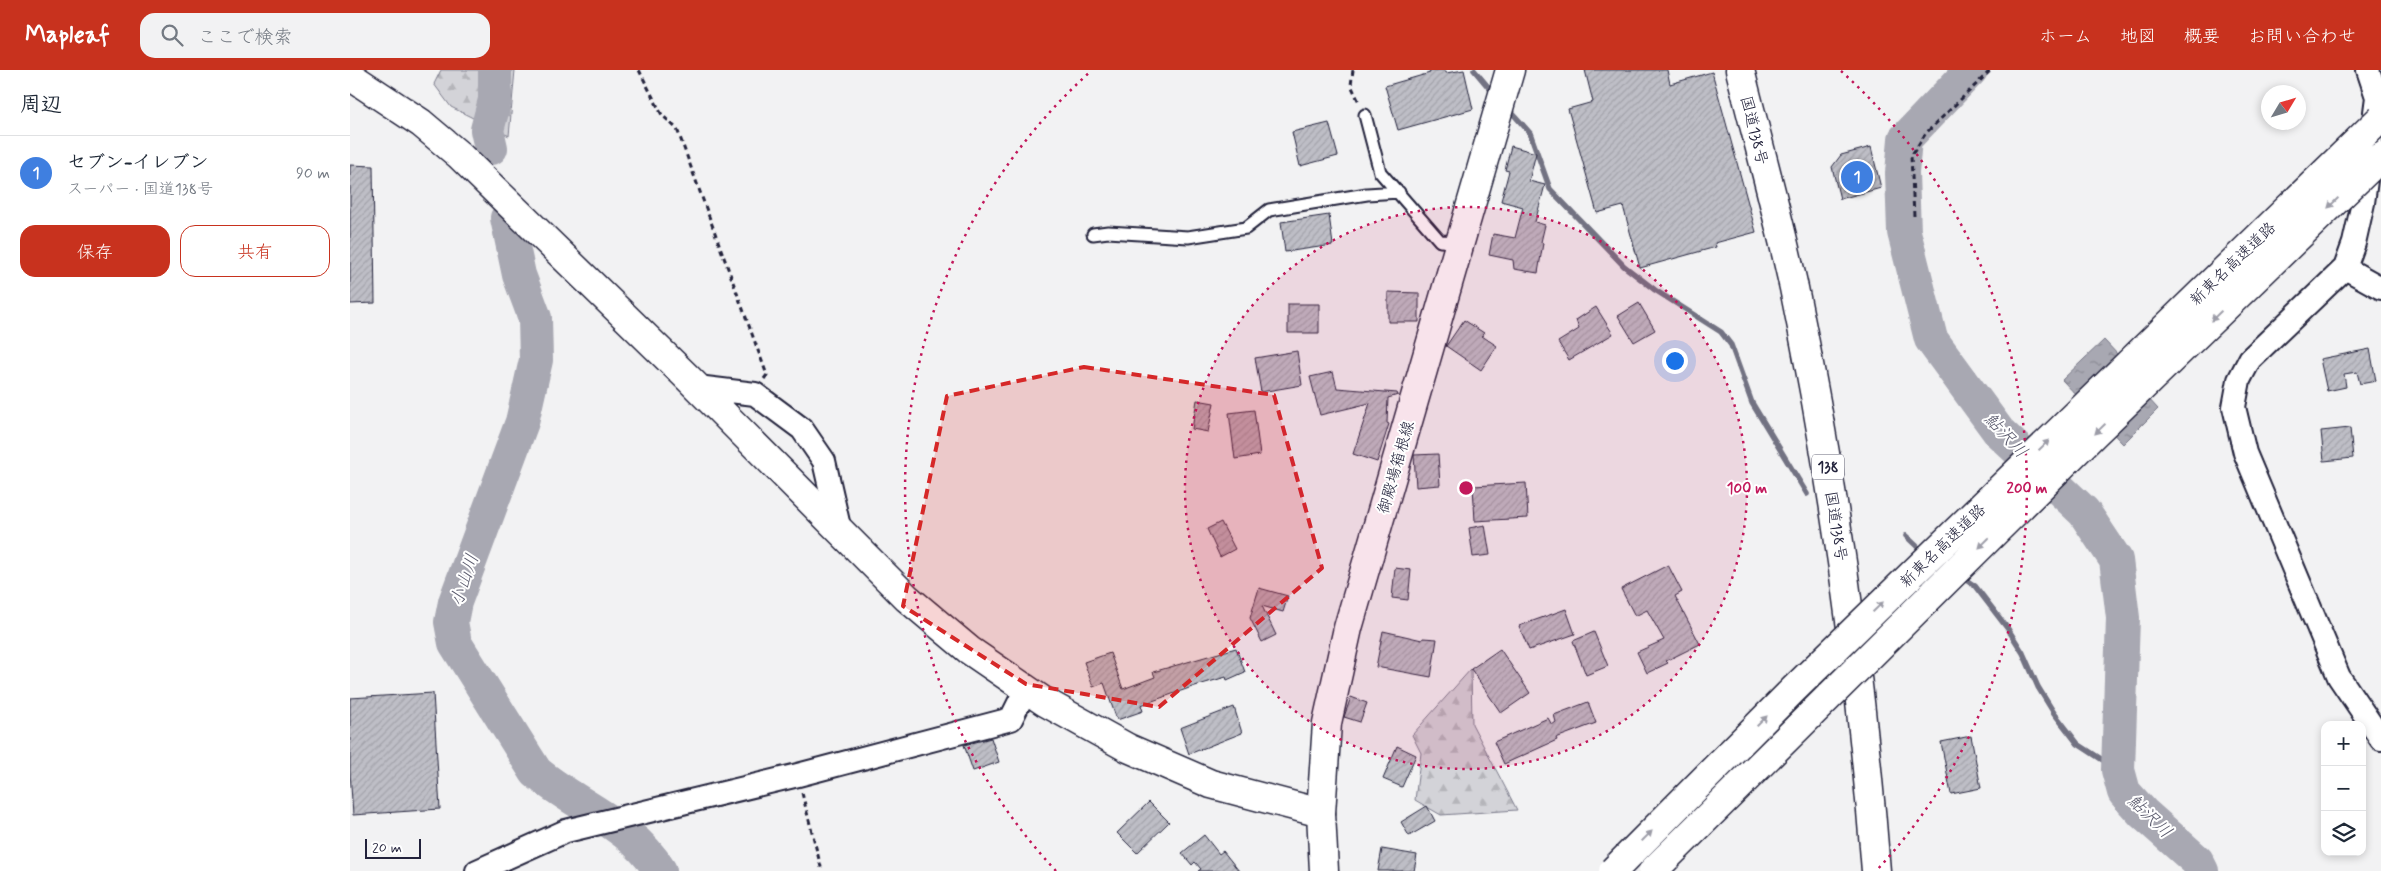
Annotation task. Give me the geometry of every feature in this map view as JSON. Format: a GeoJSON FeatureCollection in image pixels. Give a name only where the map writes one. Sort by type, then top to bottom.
{"type":"FeatureCollection","features":[{"type":"Feature","properties":{"kind":"main road","name":"御殿場箱根線"},"geometry":{"type":"LineString","coordinates":[[1324,871],[1322,813],[1327,722],[1348,628],[1510,70]]}},
{"type":"Feature","properties":{"kind":"main road","name":"国道138号"},"geometry":{"type":"LineString","coordinates":[[1740,70],[1793,287],[1824,448],[1849,603],[1868,770],[1876,871]]}},
{"type":"Feature","properties":{"kind":"main road"},"geometry":{"type":"LineString","coordinates":[[350,76],[421,123],[459,156],[697,387],[914,604],[969,650],[1045,702],[1128,748],[1211,784],[1322,813]]}},
{"type":"Feature","properties":{"kind":"main road","name":"新東名高速道路"},"geometry":{"type":"LineString","coordinates":[[1613,871],[1808,675],[2381,118]]}},
{"type":"Feature","properties":{"kind":"main road","name":"新東名高速道路"},"geometry":{"type":"LineString","coordinates":[[1653,871],[2094,434],[2381,157]]}},
{"type":"Feature","properties":{"kind":"street"},"geometry":{"type":"LineString","coordinates":[[2373,78],[2377,97],[2363,203],[2354,243],[2345,268],[2250,359],[2239,380],[2234,407],[2245,453],[2339,677],[2381,739]]}},
{"type":"Feature","properties":{"kind":"street"},"geometry":{"type":"LineString","coordinates":[[2345,268],[2381,288]]}},
{"type":"Feature","properties":{"kind":"street"},"geometry":{"type":"LineString","coordinates":[[697,387],[756,394],[802,429],[824,461],[840,531]]}},
{"type":"Feature","properties":{"kind":"street"},"geometry":{"type":"LineString","coordinates":[[477,871],[566,831],[798,775],[1011,719],[1026,689]]}},
{"type":"Feature","properties":{"kind":"lane"},"geometry":{"type":"LineString","coordinates":[[1365,115],[1380,172],[1440,241],[1461,242]]}},
{"type":"Feature","properties":{"kind":"lane"},"geometry":{"type":"LineString","coordinates":[[1093,234],[1108,232],[1188,237],[1246,228],[1269,210],[1366,194],[1399,192]]}},
{"type":"Feature","properties":{"kind":"path"},"geometry":{"type":"LineString","coordinates":[[639,70],[662,115],[677,129],[766,375],[756,394]]}},
{"type":"Feature","properties":{"kind":"path"},"geometry":{"type":"LineString","coordinates":[[1353,70],[1351,84],[1365,115]]}},
{"type":"Feature","properties":{"kind":"path"},"geometry":{"type":"LineString","coordinates":[[1914,216],[1911,156],[1926,133],[1991,70]]}},
{"type":"Feature","properties":{"kind":"path"},"geometry":{"type":"LineString","coordinates":[[798,775],[822,871]]}},
{"type":"Feature","properties":{"kind":"highlighted area"},"geometry":{"type":"Polygon","coordinates":[[[1084,367],[1274,395],[1322,568],[1159,707],[1026,684],[903,606],[947,396],[1084,367]]]}},
{"type":"Feature","properties":{"kind":"green space"},"geometry":{"type":"Polygon","coordinates":[[[441,70],[515,70],[509,136],[451,107],[434,84],[441,70]]]}},
{"type":"Feature","properties":{"kind":"green space"},"geometry":{"type":"Polygon","coordinates":[[[1471,669],[1472,724],[1517,810],[1441,815],[1415,800],[1421,753],[1412,735],[1471,669]]]}},
{"type":"Feature","properties":{"kind":"water"},"geometry":{"type":"Polygon","coordinates":[[[2104,340],[2152,391],[2147,397],[2158,409],[2123,444],[2062,380],[2104,340]]]}},
{"type":"Feature","properties":{"kind":"building"},"geometry":{"type":"Polygon","coordinates":[[[1429,70],[1445,70],[1446,73],[1464,70],[1473,109],[1398,130],[1385,86],[1430,73],[1429,70]]]}},
{"type":"Feature","properties":{"kind":"building"},"geometry":{"type":"Polygon","coordinates":[[[1585,70],[1667,70],[1670,84],[1712,72],[1756,232],[1715,243],[1716,247],[1640,268],[1623,206],[1597,213],[1568,109],[1593,102],[1585,70]]]}},
{"type":"Feature","properties":{"kind":"building"},"geometry":{"type":"Polygon","coordinates":[[[1329,123],[1338,156],[1300,166],[1292,132],[1329,123]]]}},
{"type":"Feature","properties":{"kind":"building"},"geometry":{"type":"Polygon","coordinates":[[[1511,146],[1536,153],[1529,181],[1545,185],[1535,222],[1545,225],[1541,242],[1543,243],[1538,273],[1514,269],[1513,260],[1489,255],[1493,234],[1515,238],[1523,207],[1501,201],[1509,171],[1505,170],[1511,146]]]}},
{"type":"Feature","properties":{"kind":"building"},"geometry":{"type":"Polygon","coordinates":[[[1871,147],[1881,188],[1840,199],[1832,167],[1841,155],[1871,147]]]}},
{"type":"Feature","properties":{"kind":"building"},"geometry":{"type":"Polygon","coordinates":[[[350,165],[373,166],[375,303],[350,304],[350,165]]]}},
{"type":"Feature","properties":{"kind":"building"},"geometry":{"type":"Polygon","coordinates":[[[1329,215],[1333,245],[1285,252],[1281,222],[1329,215]]]}},
{"type":"Feature","properties":{"kind":"building"},"geometry":{"type":"Polygon","coordinates":[[[1388,292],[1419,293],[1419,322],[1388,322],[1388,292]]]}},
{"type":"Feature","properties":{"kind":"building"},"geometry":{"type":"Polygon","coordinates":[[[1639,303],[1655,330],[1634,342],[1618,316],[1639,303]]]}},
{"type":"Feature","properties":{"kind":"building"},"geometry":{"type":"Polygon","coordinates":[[[1288,304],[1319,304],[1319,333],[1288,333],[1288,304]]]}},
{"type":"Feature","properties":{"kind":"building"},"geometry":{"type":"Polygon","coordinates":[[[1596,307],[1613,334],[1569,360],[1558,342],[1579,329],[1576,320],[1596,307]]]}},
{"type":"Feature","properties":{"kind":"building"},"geometry":{"type":"Polygon","coordinates":[[[1464,320],[1484,333],[1482,336],[1497,346],[1481,370],[1446,346],[1464,320]]]}},
{"type":"Feature","properties":{"kind":"building"},"geometry":{"type":"Polygon","coordinates":[[[2370,349],[2376,381],[2360,384],[2357,372],[2344,374],[2346,387],[2327,391],[2320,359],[2370,349]]]}},
{"type":"Feature","properties":{"kind":"building"},"geometry":{"type":"Polygon","coordinates":[[[1297,351],[1302,385],[1261,392],[1255,358],[1297,351]]]}},
{"type":"Feature","properties":{"kind":"building"},"geometry":{"type":"Polygon","coordinates":[[[1333,372],[1337,388],[1397,393],[1398,395],[1388,398],[1387,423],[1389,424],[1377,462],[1353,454],[1370,403],[1320,415],[1310,377],[1333,372]]]}},
{"type":"Feature","properties":{"kind":"building"},"geometry":{"type":"Polygon","coordinates":[[[1197,400],[1214,403],[1208,432],[1192,429],[1197,400]]]}},
{"type":"Feature","properties":{"kind":"building"},"geometry":{"type":"Polygon","coordinates":[[[1254,410],[1260,455],[1235,459],[1229,413],[1254,410]]]}},
{"type":"Feature","properties":{"kind":"building"},"geometry":{"type":"Polygon","coordinates":[[[2350,428],[2353,458],[2324,461],[2321,431],[2350,428]]]}},
{"type":"Feature","properties":{"kind":"building"},"geometry":{"type":"Polygon","coordinates":[[[1438,454],[1440,485],[1416,487],[1414,455],[1438,454]]]}},
{"type":"Feature","properties":{"kind":"building"},"geometry":{"type":"Polygon","coordinates":[[[1526,483],[1528,518],[1475,521],[1473,486],[1526,483]]]}},
{"type":"Feature","properties":{"kind":"building"},"geometry":{"type":"Polygon","coordinates":[[[1221,522],[1235,549],[1220,557],[1207,529],[1221,522]]]}},
{"type":"Feature","properties":{"kind":"building"},"geometry":{"type":"Polygon","coordinates":[[[1485,525],[1490,555],[1473,557],[1469,528],[1485,525]]]}},
{"type":"Feature","properties":{"kind":"building"},"geometry":{"type":"Polygon","coordinates":[[[1668,565],[1682,592],[1675,596],[1700,644],[1647,673],[1637,652],[1664,640],[1647,610],[1635,616],[1621,589],[1668,565]]]}},
{"type":"Feature","properties":{"kind":"building"},"geometry":{"type":"Polygon","coordinates":[[[1395,568],[1411,570],[1408,600],[1392,598],[1395,568]]]}},
{"type":"Feature","properties":{"kind":"building"},"geometry":{"type":"Polygon","coordinates":[[[1259,588],[1288,596],[1283,612],[1262,606],[1276,635],[1262,642],[1250,618],[1259,588]]]}},
{"type":"Feature","properties":{"kind":"building"},"geometry":{"type":"Polygon","coordinates":[[[1566,609],[1575,634],[1529,650],[1519,626],[1566,609]]]}},
{"type":"Feature","properties":{"kind":"building"},"geometry":{"type":"Polygon","coordinates":[[[1383,631],[1422,640],[1423,638],[1437,639],[1431,677],[1376,667],[1383,631]]]}},
{"type":"Feature","properties":{"kind":"building"},"geometry":{"type":"Polygon","coordinates":[[[1594,632],[1608,666],[1586,675],[1573,641],[1594,632]]]}},
{"type":"Feature","properties":{"kind":"building"},"geometry":{"type":"Polygon","coordinates":[[[1236,648],[1245,672],[1227,680],[1226,677],[1195,686],[1141,705],[1143,711],[1117,720],[1104,683],[1093,687],[1084,662],[1110,653],[1123,689],[1155,677],[1153,672],[1236,648]]]}},
{"type":"Feature","properties":{"kind":"building"},"geometry":{"type":"Polygon","coordinates":[[[1500,649],[1530,693],[1501,713],[1471,669],[1500,649]]]}},
{"type":"Feature","properties":{"kind":"building"},"geometry":{"type":"Polygon","coordinates":[[[433,693],[440,809],[353,815],[350,772],[350,698],[433,693]]]}},
{"type":"Feature","properties":{"kind":"building"},"geometry":{"type":"Polygon","coordinates":[[[1351,697],[1367,703],[1360,722],[1344,717],[1351,697]]]}},
{"type":"Feature","properties":{"kind":"building"},"geometry":{"type":"Polygon","coordinates":[[[1588,702],[1596,723],[1556,738],[1557,740],[1504,764],[1494,742],[1548,718],[1552,725],[1556,722],[1554,715],[1588,702]]]}},
{"type":"Feature","properties":{"kind":"building"},"geometry":{"type":"Polygon","coordinates":[[[1234,707],[1242,733],[1189,754],[1180,728],[1234,707]]]}},
{"type":"Feature","properties":{"kind":"building"},"geometry":{"type":"Polygon","coordinates":[[[1971,736],[1981,788],[1951,794],[1941,742],[1971,736]]]}},
{"type":"Feature","properties":{"kind":"building"},"geometry":{"type":"Polygon","coordinates":[[[991,738],[999,762],[973,771],[964,745],[991,738]]]}},
{"type":"Feature","properties":{"kind":"building"},"geometry":{"type":"Polygon","coordinates":[[[1397,746],[1416,755],[1402,787],[1383,779],[1397,746]]]}},
{"type":"Feature","properties":{"kind":"building"},"geometry":{"type":"Polygon","coordinates":[[[1149,802],[1169,822],[1137,853],[1117,833],[1149,802]]]}},
{"type":"Feature","properties":{"kind":"building"},"geometry":{"type":"Polygon","coordinates":[[[1427,806],[1435,821],[1409,836],[1401,822],[1427,806]]]}},
{"type":"Feature","properties":{"kind":"building"},"geometry":{"type":"Polygon","coordinates":[[[1204,835],[1219,854],[1223,851],[1239,871],[1198,871],[1201,869],[1195,862],[1192,865],[1182,853],[1204,835]]]}},
{"type":"Feature","properties":{"kind":"building"},"geometry":{"type":"Polygon","coordinates":[[[1382,849],[1417,855],[1414,871],[1378,871],[1382,849]]]}},
{"type":"Feature","properties":{"kind":"waterway","name":"小山川"},"geometry":{"type":"LineString","coordinates":[[491,148],[487,130],[495,100],[495,70]]}},
{"type":"Feature","properties":{"kind":"waterway"},"geometry":{"type":"LineString","coordinates":[[1474,70],[1495,95]]}},
{"type":"Feature","properties":{"kind":"waterway","name":"鮎沢川"},"geometry":{"type":"LineString","coordinates":[[1971,70],[1905,139],[1902,173],[1904,232],[1931,339],[1999,432],[2084,512],[2116,560],[2123,618],[2118,770],[2124,792],[2143,813],[2197,861],[2202,871]]}},
{"type":"Feature","properties":{"kind":"waterway"},"geometry":{"type":"LineString","coordinates":[[1507,107],[1530,133],[1550,189],[1624,266],[1655,290],[1721,332],[1731,345],[1752,403],[1807,494]]}},
{"type":"Feature","properties":{"kind":"waterway","name":"小山川"},"geometry":{"type":"LineString","coordinates":[[507,218],[519,275],[535,318],[536,360],[522,422],[455,602],[451,622],[455,643],[536,772],[619,828],[634,840],[660,871]]}},
{"type":"Feature","properties":{"kind":"waterway"},"geometry":{"type":"LineString","coordinates":[[1906,536],[1923,552]]}},
{"type":"Feature","properties":{"kind":"waterway"},"geometry":{"type":"LineString","coordinates":[[1960,576],[1975,586],[2008,629],[2023,653],[2038,687],[2054,713],[2078,744],[2118,770]]}},
{"type":"Feature","properties":{"kind":"place","name":"セブン-イレブン"},"geometry":{"type":"Point","coordinates":[1857,177]}}]}
